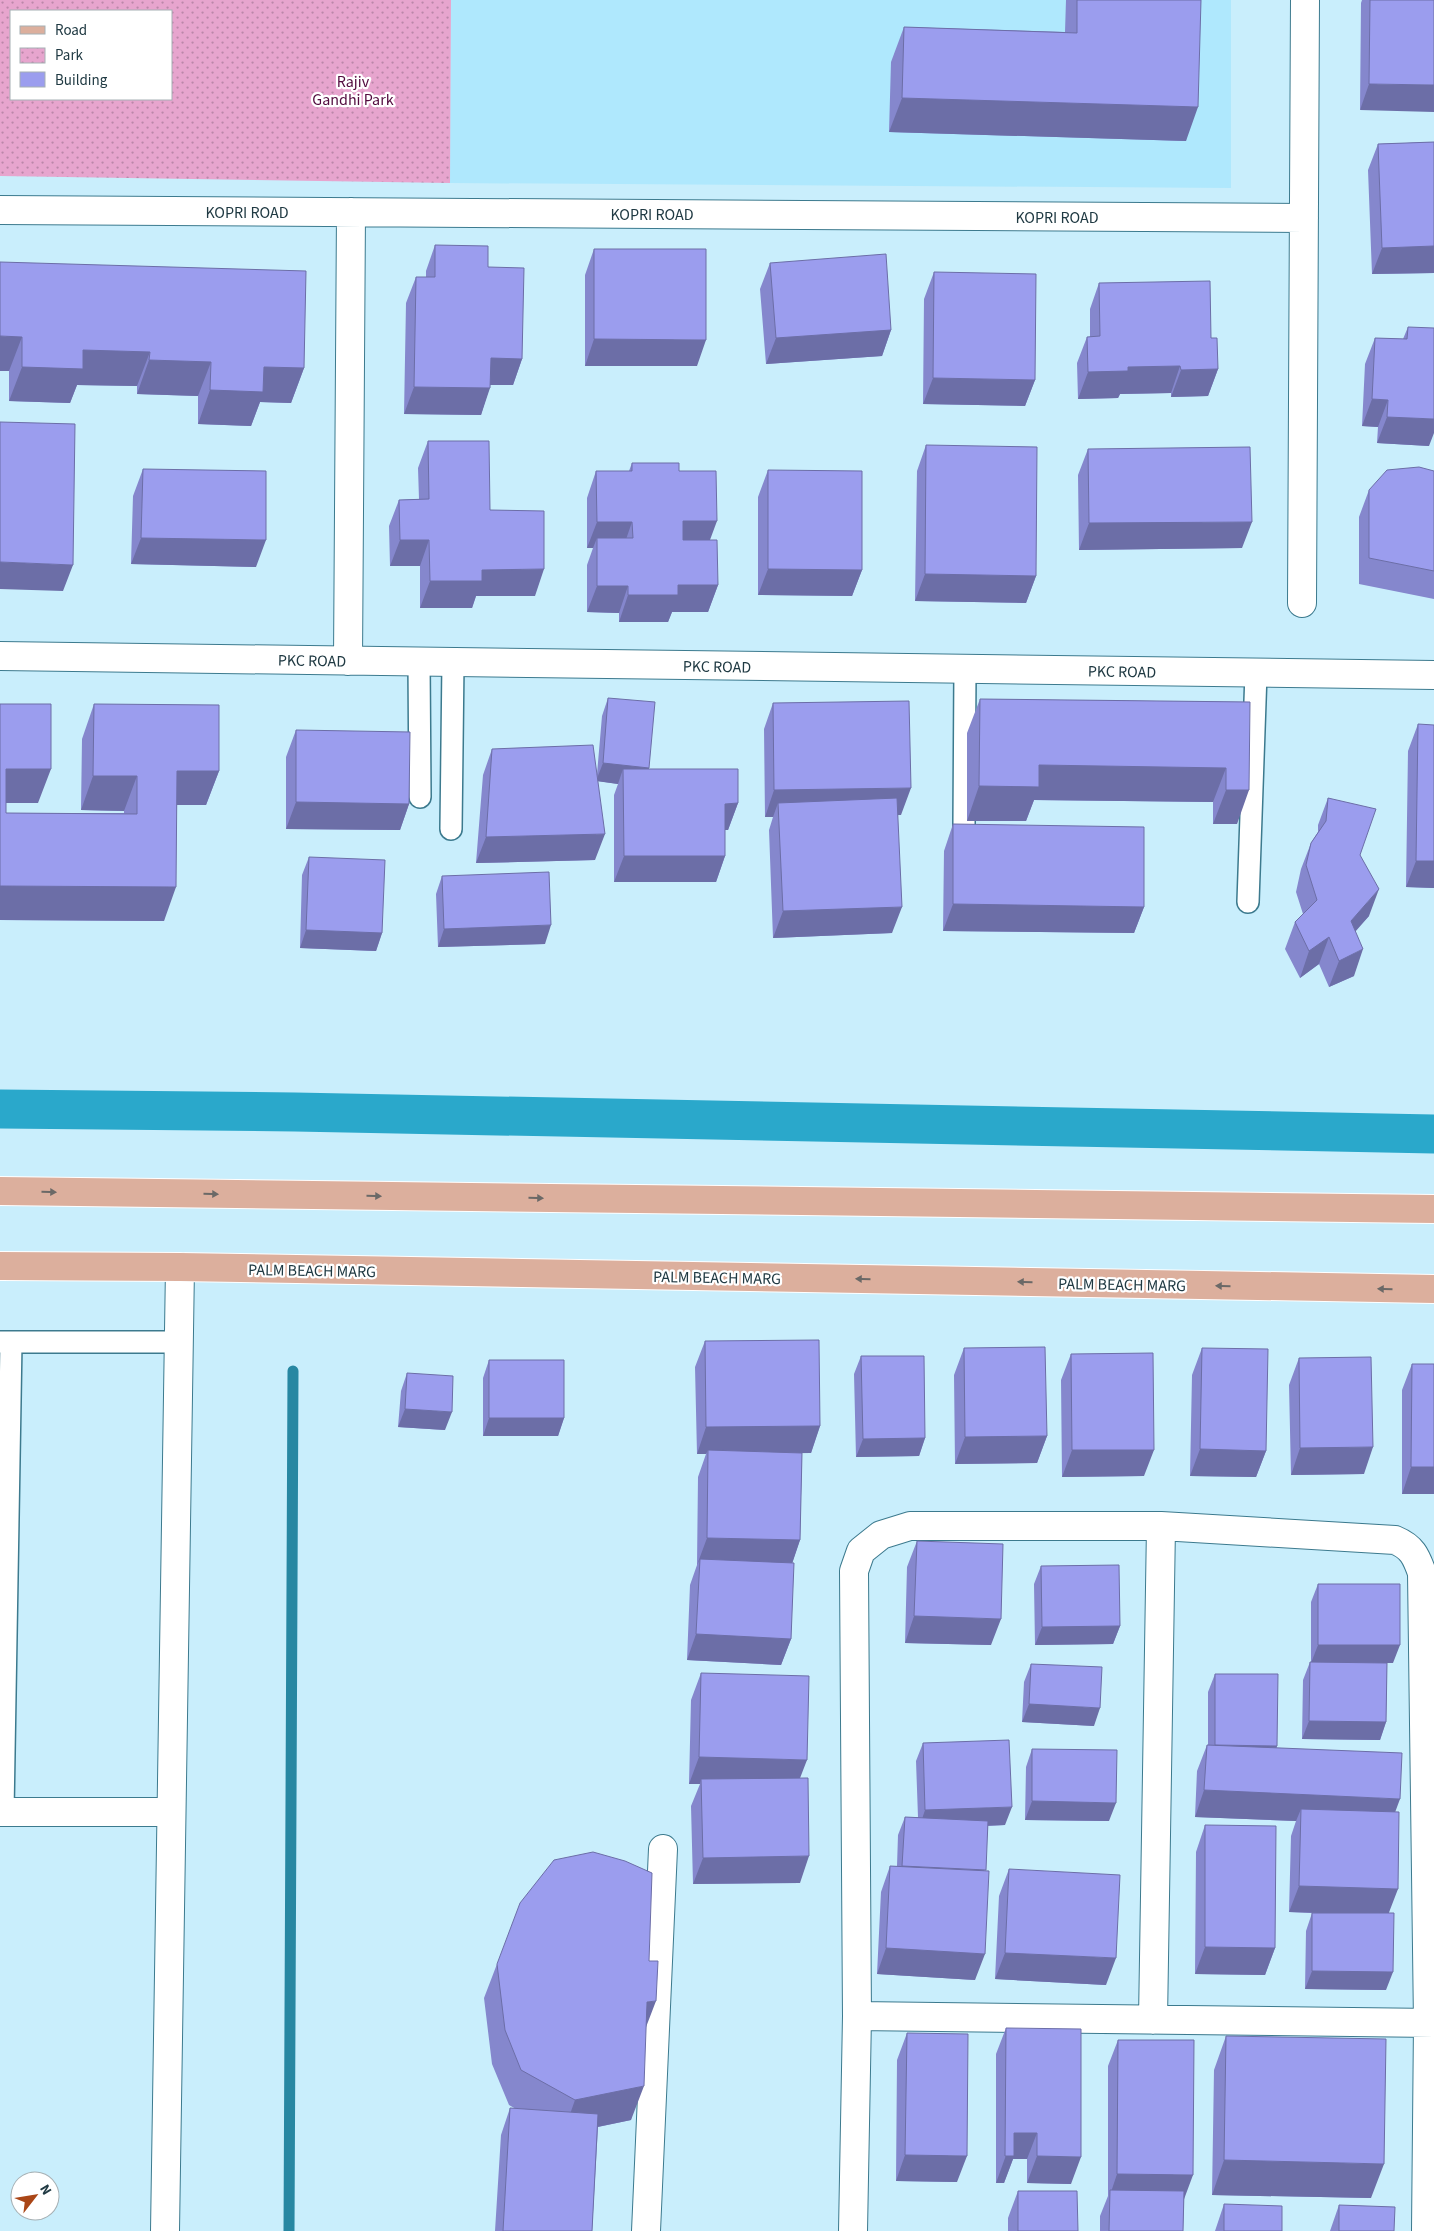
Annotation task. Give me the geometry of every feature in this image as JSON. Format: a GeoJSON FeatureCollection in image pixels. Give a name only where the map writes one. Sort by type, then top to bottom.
{"type":"FeatureCollection","features":[{"type":"Feature","properties":{"kind":"main road"},"geometry":{"type":"LineString","coordinates":[[0,1191],[1434,1209]]}},
{"type":"Feature","properties":{"kind":"main road","name":"PALM BEACH MARG"},"geometry":{"type":"LineString","coordinates":[[0,1266],[180,1267],[1434,1289]]}},
{"type":"Feature","properties":{"kind":"street"},"geometry":{"type":"LineString","coordinates":[[1302,602],[1305,0]]}},
{"type":"Feature","properties":{"kind":"street","name":"KOPRI ROAD"},"geometry":{"type":"LineString","coordinates":[[0,210],[1304,218]]}},
{"type":"Feature","properties":{"kind":"street"},"geometry":{"type":"LineString","coordinates":[[348,660],[351,212]]}},
{"type":"Feature","properties":{"kind":"street","name":"PKC ROAD"},"geometry":{"type":"LineString","coordinates":[[0,656],[1434,675]]}},
{"type":"Feature","properties":{"kind":"street"},"geometry":{"type":"LineString","coordinates":[[166,2231],[180,1267]]}},
{"type":"Feature","properties":{"kind":"street"},"geometry":{"type":"LineString","coordinates":[[853,2231],[857,2016],[854,1571],[861,1552],[881,1535],[910,1526],[1161,1526],[1395,1540],[1408,1546],[1416,1557],[1422,1573],[1431,2023],[1426,2231]]}},
{"type":"Feature","properties":{"kind":"street"},"geometry":{"type":"LineString","coordinates":[[1153,2020],[1161,1526]]}},
{"type":"Feature","properties":{"kind":"street"},"geometry":{"type":"LineString","coordinates":[[1,1812],[171,1812]]}},
{"type":"Feature","properties":{"kind":"street"},"geometry":{"type":"LineString","coordinates":[[646,2231],[663,1849]]}},
{"type":"Feature","properties":{"kind":"street"},"geometry":{"type":"LineString","coordinates":[[857,2016],[1431,2023]]}},
{"type":"Feature","properties":{"kind":"lane"},"geometry":{"type":"LineString","coordinates":[[419,661],[420,797]]}},
{"type":"Feature","properties":{"kind":"lane"},"geometry":{"type":"LineString","coordinates":[[451,829],[453,662]]}},
{"type":"Feature","properties":{"kind":"lane"},"geometry":{"type":"LineString","coordinates":[[964,826],[965,669]]}},
{"type":"Feature","properties":{"kind":"lane"},"geometry":{"type":"LineString","coordinates":[[1248,902],[1256,673]]}},
{"type":"Feature","properties":{"kind":"lane"},"geometry":{"type":"LineString","coordinates":[[1,1812],[5,1342],[178,1342]]}},
{"type":"Feature","properties":{"kind":"shaded area"},"geometry":{"type":"Polygon","coordinates":[[[451,0],[1231,0],[1231,188],[450,183],[451,0]]]}},
{"type":"Feature","properties":{"kind":"green space","name":"Rajiv Gandhi Park"},"geometry":{"type":"Polygon","coordinates":[[[0,0],[451,0],[450,183],[0,176],[0,0]]]}},
{"type":"Feature","properties":{"kind":"building"},"geometry":{"type":"Polygon","coordinates":[[[1077,0],[1201,0],[1198,107],[902,98],[904,27],[1077,33],[1077,0]]]}},
{"type":"Feature","properties":{"kind":"building"},"geometry":{"type":"Polygon","coordinates":[[[1370,0],[1434,0],[1434,85],[1369,84],[1370,0]]]}},
{"type":"Feature","properties":{"kind":"building"},"geometry":{"type":"Polygon","coordinates":[[[1434,142],[1434,246],[1382,248],[1378,144],[1434,142]]]}},
{"type":"Feature","properties":{"kind":"building"},"geometry":{"type":"Polygon","coordinates":[[[435,245],[488,246],[488,267],[524,268],[522,359],[491,358],[490,388],[414,387],[416,277],[435,277],[435,245]]]}},
{"type":"Feature","properties":{"kind":"building"},"geometry":{"type":"Polygon","coordinates":[[[594,249],[706,249],[706,340],[594,339],[594,249]]]}},
{"type":"Feature","properties":{"kind":"building"},"geometry":{"type":"Polygon","coordinates":[[[886,254],[891,330],[776,338],[770,263],[886,254]]]}},
{"type":"Feature","properties":{"kind":"building"},"geometry":{"type":"Polygon","coordinates":[[[0,262],[306,271],[304,368],[264,367],[263,392],[210,390],[211,362],[149,360],[150,352],[83,350],[83,369],[22,367],[22,337],[0,336],[0,262]]]}},
{"type":"Feature","properties":{"kind":"building"},"geometry":{"type":"Polygon","coordinates":[[[934,272],[1036,274],[1035,380],[933,378],[934,272]]]}},
{"type":"Feature","properties":{"kind":"building"},"geometry":{"type":"Polygon","coordinates":[[[1210,281],[1211,338],[1217,338],[1218,369],[1181,370],[1180,366],[1128,367],[1128,371],[1088,372],[1087,337],[1100,336],[1099,283],[1210,281]]]}},
{"type":"Feature","properties":{"kind":"building"},"geometry":{"type":"Polygon","coordinates":[[[1408,327],[1434,328],[1434,419],[1387,417],[1388,400],[1372,399],[1375,338],[1407,339],[1408,327]]]}},
{"type":"Feature","properties":{"kind":"building"},"geometry":{"type":"Polygon","coordinates":[[[0,422],[75,424],[73,565],[0,562],[0,422]]]}},
{"type":"Feature","properties":{"kind":"building"},"geometry":{"type":"Polygon","coordinates":[[[428,441],[489,441],[490,510],[544,511],[544,569],[482,570],[482,581],[430,581],[429,540],[400,540],[399,500],[429,499],[428,441]]]}},
{"type":"Feature","properties":{"kind":"building"},"geometry":{"type":"Polygon","coordinates":[[[926,445],[1037,447],[1036,576],[925,574],[926,445]]]}},
{"type":"Feature","properties":{"kind":"building"},"geometry":{"type":"Polygon","coordinates":[[[1250,447],[1252,522],[1089,523],[1088,449],[1250,447]]]}},
{"type":"Feature","properties":{"kind":"building"},"geometry":{"type":"Polygon","coordinates":[[[632,463],[679,463],[679,471],[716,471],[717,521],[683,521],[683,540],[717,540],[718,585],[678,585],[678,595],[628,595],[628,586],[597,586],[597,538],[633,538],[632,522],[597,522],[596,471],[632,471],[632,463]]]}},
{"type":"Feature","properties":{"kind":"building"},"geometry":{"type":"Polygon","coordinates":[[[1419,467],[1434,471],[1434,571],[1369,558],[1369,490],[1387,470],[1419,467]]]}},
{"type":"Feature","properties":{"kind":"building"},"geometry":{"type":"Polygon","coordinates":[[[143,469],[266,471],[266,540],[141,538],[143,469]]]}},
{"type":"Feature","properties":{"kind":"building"},"geometry":{"type":"Polygon","coordinates":[[[768,470],[862,471],[862,570],[768,569],[768,470]]]}},
{"type":"Feature","properties":{"kind":"building"},"geometry":{"type":"Polygon","coordinates":[[[608,698],[655,702],[649,768],[603,763],[608,698]]]}},
{"type":"Feature","properties":{"kind":"building"},"geometry":{"type":"Polygon","coordinates":[[[980,699],[1250,702],[1249,790],[1226,790],[1226,768],[1039,765],[1039,787],[979,786],[980,699]]]}},
{"type":"Feature","properties":{"kind":"building"},"geometry":{"type":"Polygon","coordinates":[[[909,701],[911,788],[774,790],[773,703],[909,701]]]}},
{"type":"Feature","properties":{"kind":"building"},"geometry":{"type":"Polygon","coordinates":[[[0,704],[51,704],[51,769],[6,769],[6,813],[137,814],[137,776],[93,776],[94,704],[219,705],[219,771],[177,771],[176,887],[0,886],[0,704]]]}},
{"type":"Feature","properties":{"kind":"building"},"geometry":{"type":"Polygon","coordinates":[[[1418,724],[1434,725],[1434,861],[1416,861],[1418,724]]]}},
{"type":"Feature","properties":{"kind":"building"},"geometry":{"type":"Polygon","coordinates":[[[296,730],[410,732],[409,804],[296,802],[296,730]]]}},
{"type":"Feature","properties":{"kind":"building"},"geometry":{"type":"Polygon","coordinates":[[[593,745],[605,834],[486,837],[492,749],[593,745]]]}},
{"type":"Feature","properties":{"kind":"building"},"geometry":{"type":"Polygon","coordinates":[[[623,769],[738,769],[738,803],[725,804],[725,856],[624,856],[623,769]]]}},
{"type":"Feature","properties":{"kind":"building"},"geometry":{"type":"Polygon","coordinates":[[[897,798],[902,907],[783,911],[778,803],[897,798]]]}},
{"type":"Feature","properties":{"kind":"building"},"geometry":{"type":"Polygon","coordinates":[[[1328,798],[1376,809],[1360,855],[1379,889],[1351,921],[1363,949],[1339,961],[1329,937],[1309,951],[1295,922],[1317,900],[1306,865],[1311,843],[1326,821],[1328,798]]]}},
{"type":"Feature","properties":{"kind":"building"},"geometry":{"type":"Polygon","coordinates":[[[953,824],[1144,827],[1144,907],[953,904],[953,824]]]}},
{"type":"Feature","properties":{"kind":"building"},"geometry":{"type":"Polygon","coordinates":[[[309,857],[385,860],[382,933],[306,930],[309,857]]]}},
{"type":"Feature","properties":{"kind":"building"},"geometry":{"type":"Polygon","coordinates":[[[549,872],[551,925],[444,929],[442,876],[549,872]]]}},
{"type":"Feature","properties":{"kind":"building"},"geometry":{"type":"Polygon","coordinates":[[[819,1340],[820,1426],[706,1427],[705,1341],[819,1340]]]}},
{"type":"Feature","properties":{"kind":"building"},"geometry":{"type":"Polygon","coordinates":[[[1045,1347],[1047,1436],[965,1437],[964,1348],[1045,1347]]]}},
{"type":"Feature","properties":{"kind":"building"},"geometry":{"type":"Polygon","coordinates":[[[1202,1348],[1268,1349],[1266,1451],[1200,1449],[1202,1348]]]}},
{"type":"Feature","properties":{"kind":"building"},"geometry":{"type":"Polygon","coordinates":[[[1153,1353],[1154,1450],[1072,1450],[1071,1354],[1153,1353]]]}},
{"type":"Feature","properties":{"kind":"building"},"geometry":{"type":"Polygon","coordinates":[[[861,1356],[924,1356],[925,1438],[863,1439],[861,1356]]]}},
{"type":"Feature","properties":{"kind":"building"},"geometry":{"type":"Polygon","coordinates":[[[1371,1357],[1373,1447],[1300,1448],[1299,1358],[1371,1357]]]}},
{"type":"Feature","properties":{"kind":"building"},"geometry":{"type":"Polygon","coordinates":[[[489,1360],[564,1360],[564,1418],[489,1418],[489,1360]]]}},
{"type":"Feature","properties":{"kind":"building"},"geometry":{"type":"Polygon","coordinates":[[[1412,1364],[1434,1364],[1434,1467],[1411,1467],[1412,1364]]]}},
{"type":"Feature","properties":{"kind":"building"},"geometry":{"type":"Polygon","coordinates":[[[407,1373],[453,1376],[452,1412],[405,1409],[407,1373]]]}},
{"type":"Feature","properties":{"kind":"building"},"geometry":{"type":"Polygon","coordinates":[[[708,1450],[802,1453],[800,1540],[707,1538],[708,1450]]]}},
{"type":"Feature","properties":{"kind":"building"},"geometry":{"type":"Polygon","coordinates":[[[917,1541],[1003,1544],[1001,1619],[914,1616],[917,1541]]]}},
{"type":"Feature","properties":{"kind":"building"},"geometry":{"type":"Polygon","coordinates":[[[700,1559],[794,1563],[791,1639],[696,1634],[700,1559]]]}},
{"type":"Feature","properties":{"kind":"building"},"geometry":{"type":"Polygon","coordinates":[[[1119,1565],[1120,1626],[1042,1627],[1041,1566],[1119,1565]]]}},
{"type":"Feature","properties":{"kind":"building"},"geometry":{"type":"Polygon","coordinates":[[[1318,1584],[1400,1584],[1400,1645],[1318,1645],[1318,1584]]]}},
{"type":"Feature","properties":{"kind":"building"},"geometry":{"type":"Polygon","coordinates":[[[1310,1662],[1387,1663],[1386,1722],[1309,1721],[1310,1662]]]}},
{"type":"Feature","properties":{"kind":"building"},"geometry":{"type":"Polygon","coordinates":[[[1031,1664],[1102,1667],[1100,1708],[1029,1704],[1031,1664]]]}},
{"type":"Feature","properties":{"kind":"building"},"geometry":{"type":"Polygon","coordinates":[[[701,1673],[809,1676],[807,1760],[699,1757],[701,1673]]]}},
{"type":"Feature","properties":{"kind":"building"},"geometry":{"type":"Polygon","coordinates":[[[1215,1674],[1278,1674],[1277,1746],[1215,1745],[1215,1674]]]}},
{"type":"Feature","properties":{"kind":"building"},"geometry":{"type":"Polygon","coordinates":[[[1009,1740],[1012,1807],[925,1810],[923,1743],[1009,1740]]]}},
{"type":"Feature","properties":{"kind":"building"},"geometry":{"type":"Polygon","coordinates":[[[1207,1745],[1402,1753],[1400,1799],[1204,1790],[1207,1745]]]}},
{"type":"Feature","properties":{"kind":"building"},"geometry":{"type":"Polygon","coordinates":[[[1032,1749],[1117,1750],[1116,1803],[1032,1801],[1032,1749]]]}},
{"type":"Feature","properties":{"kind":"building"},"geometry":{"type":"Polygon","coordinates":[[[808,1778],[809,1856],[703,1858],[701,1779],[808,1778]]]}},
{"type":"Feature","properties":{"kind":"building"},"geometry":{"type":"Polygon","coordinates":[[[1301,1809],[1399,1812],[1398,1889],[1299,1886],[1301,1809]]]}},
{"type":"Feature","properties":{"kind":"building"},"geometry":{"type":"Polygon","coordinates":[[[905,1817],[988,1821],[986,1870],[902,1866],[905,1817]]]}},
{"type":"Feature","properties":{"kind":"building"},"geometry":{"type":"Polygon","coordinates":[[[1205,1825],[1276,1826],[1275,1948],[1205,1947],[1205,1825]]]}},
{"type":"Feature","properties":{"kind":"building"},"geometry":{"type":"Polygon","coordinates":[[[593,1852],[625,1861],[652,1873],[649,1961],[658,1961],[656,2001],[647,2002],[644,2086],[575,2100],[521,2070],[505,2030],[497,1964],[520,1903],[554,1860],[593,1852]]]}},
{"type":"Feature","properties":{"kind":"building"},"geometry":{"type":"Polygon","coordinates":[[[890,1866],[989,1871],[985,1954],[886,1948],[890,1866]]]}},
{"type":"Feature","properties":{"kind":"building"},"geometry":{"type":"Polygon","coordinates":[[[1009,1869],[1120,1875],[1116,1958],[1005,1953],[1009,1869]]]}},
{"type":"Feature","properties":{"kind":"building"},"geometry":{"type":"Polygon","coordinates":[[[1312,1913],[1394,1913],[1393,1972],[1312,1971],[1312,1913]]]}},
{"type":"Feature","properties":{"kind":"building"},"geometry":{"type":"Polygon","coordinates":[[[1006,2028],[1081,2029],[1081,2157],[1037,2156],[1037,2133],[1014,2133],[1014,2156],[1005,2156],[1006,2028]]]}},
{"type":"Feature","properties":{"kind":"building"},"geometry":{"type":"Polygon","coordinates":[[[907,2033],[968,2034],[967,2156],[905,2155],[907,2033]]]}},
{"type":"Feature","properties":{"kind":"building"},"geometry":{"type":"Polygon","coordinates":[[[1226,2036],[1386,2039],[1384,2164],[1224,2160],[1226,2036]]]}},
{"type":"Feature","properties":{"kind":"building"},"geometry":{"type":"Polygon","coordinates":[[[1118,2040],[1194,2040],[1193,2175],[1117,2174],[1118,2040]]]}},
{"type":"Feature","properties":{"kind":"building"},"geometry":{"type":"Polygon","coordinates":[[[510,2108],[598,2114],[592,2231],[503,2231],[510,2108]]]}},
{"type":"Feature","properties":{"kind":"building"},"geometry":{"type":"Polygon","coordinates":[[[1110,2190],[1184,2191],[1183,2231],[1109,2231],[1110,2190]]]}},
{"type":"Feature","properties":{"kind":"building"},"geometry":{"type":"Polygon","coordinates":[[[1018,2191],[1077,2191],[1078,2231],[1018,2231],[1018,2191]]]}},
{"type":"Feature","properties":{"kind":"building"},"geometry":{"type":"Polygon","coordinates":[[[1224,2204],[1282,2206],[1282,2231],[1224,2231],[1224,2204]]]}},
{"type":"Feature","properties":{"kind":"building"},"geometry":{"type":"Polygon","coordinates":[[[1339,2205],[1395,2207],[1394,2231],[1339,2231],[1339,2205]]]}},
{"type":"Feature","properties":{"kind":"waterway"},"geometry":{"type":"LineString","coordinates":[[0,1109],[295,1112],[1434,1134]]}},
{"type":"Feature","properties":{"kind":"waterway"},"geometry":{"type":"LineString","coordinates":[[289,2231],[293,1371]]}}]}
